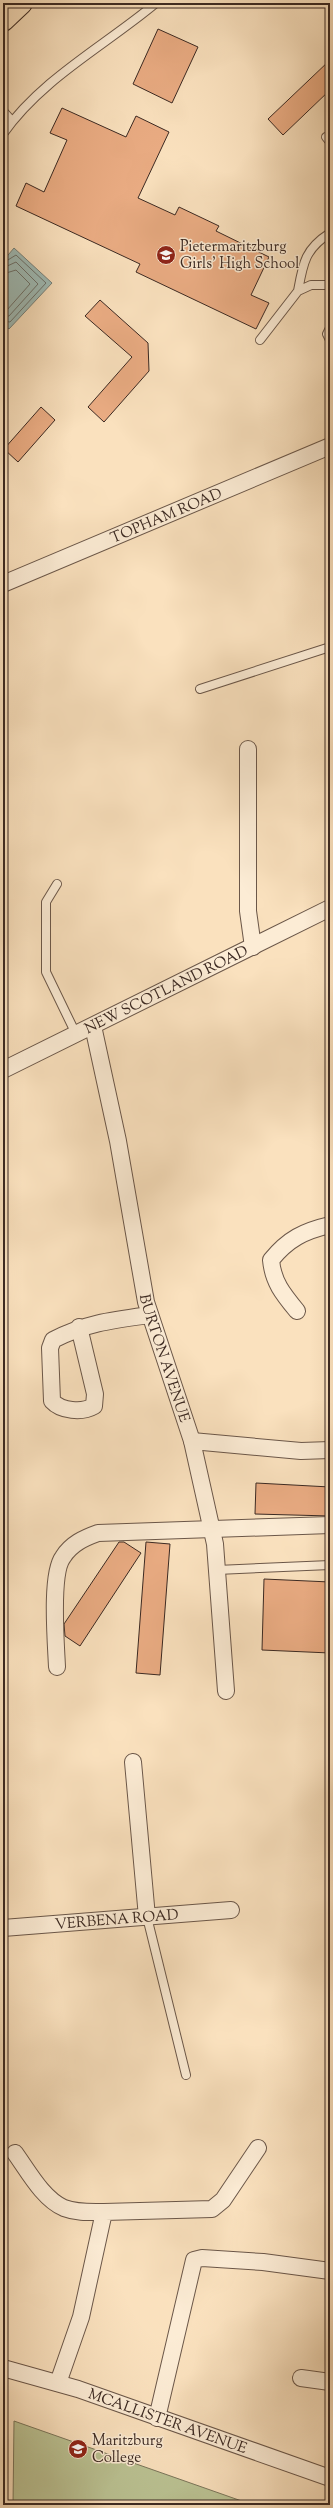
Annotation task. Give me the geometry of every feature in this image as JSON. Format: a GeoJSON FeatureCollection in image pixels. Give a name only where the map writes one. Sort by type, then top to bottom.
{"type":"FeatureCollection","features":[{"type":"Feature","properties":{"kind":"main road"},"geometry":{"type":"LineString","coordinates":[[3,20],[21,3]]}},
{"type":"Feature","properties":{"kind":"street","name":"TOPHAM ROAD"},"geometry":{"type":"LineString","coordinates":[[3,584],[330,446]]}},
{"type":"Feature","properties":{"kind":"street"},"geometry":{"type":"LineString","coordinates":[[248,749],[248,911],[253,947]]}},
{"type":"Feature","properties":{"kind":"street","name":"NEW SCOTLAND ROAD"},"geometry":{"type":"LineString","coordinates":[[3,1070],[330,908]]}},
{"type":"Feature","properties":{"kind":"street","name":"BURTON AVENUE"},"geometry":{"type":"LineString","coordinates":[[93,1026],[118,1141],[128,1209],[150,1315],[192,1441],[212,1530],[217,1570],[226,1691]]}},
{"type":"Feature","properties":{"kind":"street"},"geometry":{"type":"LineString","coordinates":[[298,1311],[282,1293],[273,1276],[271,1260],[285,1243],[317,1228],[330,1225]]}},
{"type":"Feature","properties":{"kind":"street"},"geometry":{"type":"LineString","coordinates":[[79,1327],[95,1394],[94,1406],[83,1410],[61,1408],[52,1400],[50,1348],[53,1340],[79,1327],[94,1323],[150,1315]]}},
{"type":"Feature","properties":{"kind":"street"},"geometry":{"type":"LineString","coordinates":[[192,1441],[300,1451],[330,1450]]}},
{"type":"Feature","properties":{"kind":"street"},"geometry":{"type":"LineString","coordinates":[[57,1667],[56,1574],[61,1558],[68,1550],[88,1537],[98,1533],[330,1525]]}},
{"type":"Feature","properties":{"kind":"street"},"geometry":{"type":"LineString","coordinates":[[133,1762],[147,1917]]}},
{"type":"Feature","properties":{"kind":"street","name":"VERBENA ROAD"},"geometry":{"type":"LineString","coordinates":[[3,1928],[231,1910]]}},
{"type":"Feature","properties":{"kind":"street"},"geometry":{"type":"LineString","coordinates":[[15,2153],[42,2189],[64,2208],[78,2212],[104,2212],[212,2209],[222,2200],[258,2148]]}},
{"type":"Feature","properties":{"kind":"street"},"geometry":{"type":"LineString","coordinates":[[58,2383],[81,2317],[104,2212]]}},
{"type":"Feature","properties":{"kind":"street"},"geometry":{"type":"LineString","coordinates":[[157,2418],[194,2260],[202,2258],[263,2262],[330,2271]]}},
{"type":"Feature","properties":{"kind":"street","name":"MCALLISTER AVENUE"},"geometry":{"type":"LineString","coordinates":[[3,2368],[58,2383],[330,2478]]}},
{"type":"Feature","properties":{"kind":"street"},"geometry":{"type":"LineString","coordinates":[[301,2378],[330,2382]]}},
{"type":"Feature","properties":{"kind":"lane"},"geometry":{"type":"LineString","coordinates":[[3,134],[12,121],[56,80],[156,3]]}},
{"type":"Feature","properties":{"kind":"lane"},"geometry":{"type":"LineString","coordinates":[[3,111],[12,121]]}},
{"type":"Feature","properties":{"kind":"lane"},"geometry":{"type":"LineString","coordinates":[[260,340],[298,291],[306,255],[313,246],[330,233]]}},
{"type":"Feature","properties":{"kind":"lane"},"geometry":{"type":"LineString","coordinates":[[298,291],[311,285],[330,285]]}},
{"type":"Feature","properties":{"kind":"lane"},"geometry":{"type":"LineString","coordinates":[[330,328],[327,334],[330,340]]}},
{"type":"Feature","properties":{"kind":"lane"},"geometry":{"type":"LineString","coordinates":[[200,689],[330,647]]}},
{"type":"Feature","properties":{"kind":"lane"},"geometry":{"type":"LineString","coordinates":[[57,884],[46,902],[46,972],[76,1034]]}},
{"type":"Feature","properties":{"kind":"lane"},"geometry":{"type":"LineString","coordinates":[[217,1570],[330,1564]]}},
{"type":"Feature","properties":{"kind":"lane"},"geometry":{"type":"LineString","coordinates":[[147,1917],[186,2075]]}},
{"type":"Feature","properties":{"kind":"green space"},"geometry":{"type":"Polygon","coordinates":[[[14,2421],[253,2505],[13,2505],[14,2421]]]}},
{"type":"Feature","properties":{"kind":"water"},"geometry":{"type":"Polygon","coordinates":[[[14,248],[52,283],[9,329],[3,324],[3,261],[14,248]]]}},
{"type":"Feature","properties":{"kind":"building"},"geometry":{"type":"Polygon","coordinates":[[[158,29],[198,47],[172,103],[133,84],[158,29]]]}},
{"type":"Feature","properties":{"kind":"building"},"geometry":{"type":"Polygon","coordinates":[[[330,60],[330,90],[283,135],[268,119],[330,60]]]}},
{"type":"Feature","properties":{"kind":"building"},"geometry":{"type":"Polygon","coordinates":[[[62,108],[126,137],[136,116],[169,132],[138,198],[175,215],[179,207],[219,226],[216,231],[269,257],[251,295],[269,303],[256,329],[136,272],[140,264],[16,206],[26,183],[44,192],[67,140],[50,133],[62,108]]]}},
{"type":"Feature","properties":{"kind":"building"},"geometry":{"type":"Polygon","coordinates":[[[100,300],[148,343],[149,371],[104,422],[88,407],[132,357],[85,316],[100,300]]]}},
{"type":"Feature","properties":{"kind":"building"},"geometry":{"type":"Polygon","coordinates":[[[41,407],[55,420],[18,462],[4,449],[41,407]]]}},
{"type":"Feature","properties":{"kind":"building"},"geometry":{"type":"Polygon","coordinates":[[[256,1483],[330,1487],[330,1516],[255,1514],[256,1483]]]}},
{"type":"Feature","properties":{"kind":"building"},"geometry":{"type":"Polygon","coordinates":[[[119,1542],[124,1542],[141,1553],[80,1646],[65,1636],[64,1624],[119,1542]]]}},
{"type":"Feature","properties":{"kind":"building"},"geometry":{"type":"Polygon","coordinates":[[[146,1542],[170,1544],[160,1675],[136,1673],[146,1542]]]}},
{"type":"Feature","properties":{"kind":"building"},"geometry":{"type":"Polygon","coordinates":[[[264,1579],[330,1582],[330,1653],[262,1650],[264,1579]]]}},
{"type":"Feature","properties":{"kind":"place","name":"Pietermaritzburg Girls' High School"},"geometry":{"type":"Point","coordinates":[166,255]}},
{"type":"Feature","properties":{"kind":"place","name":"Maritzburg College"},"geometry":{"type":"Point","coordinates":[78,2449]}}]}
